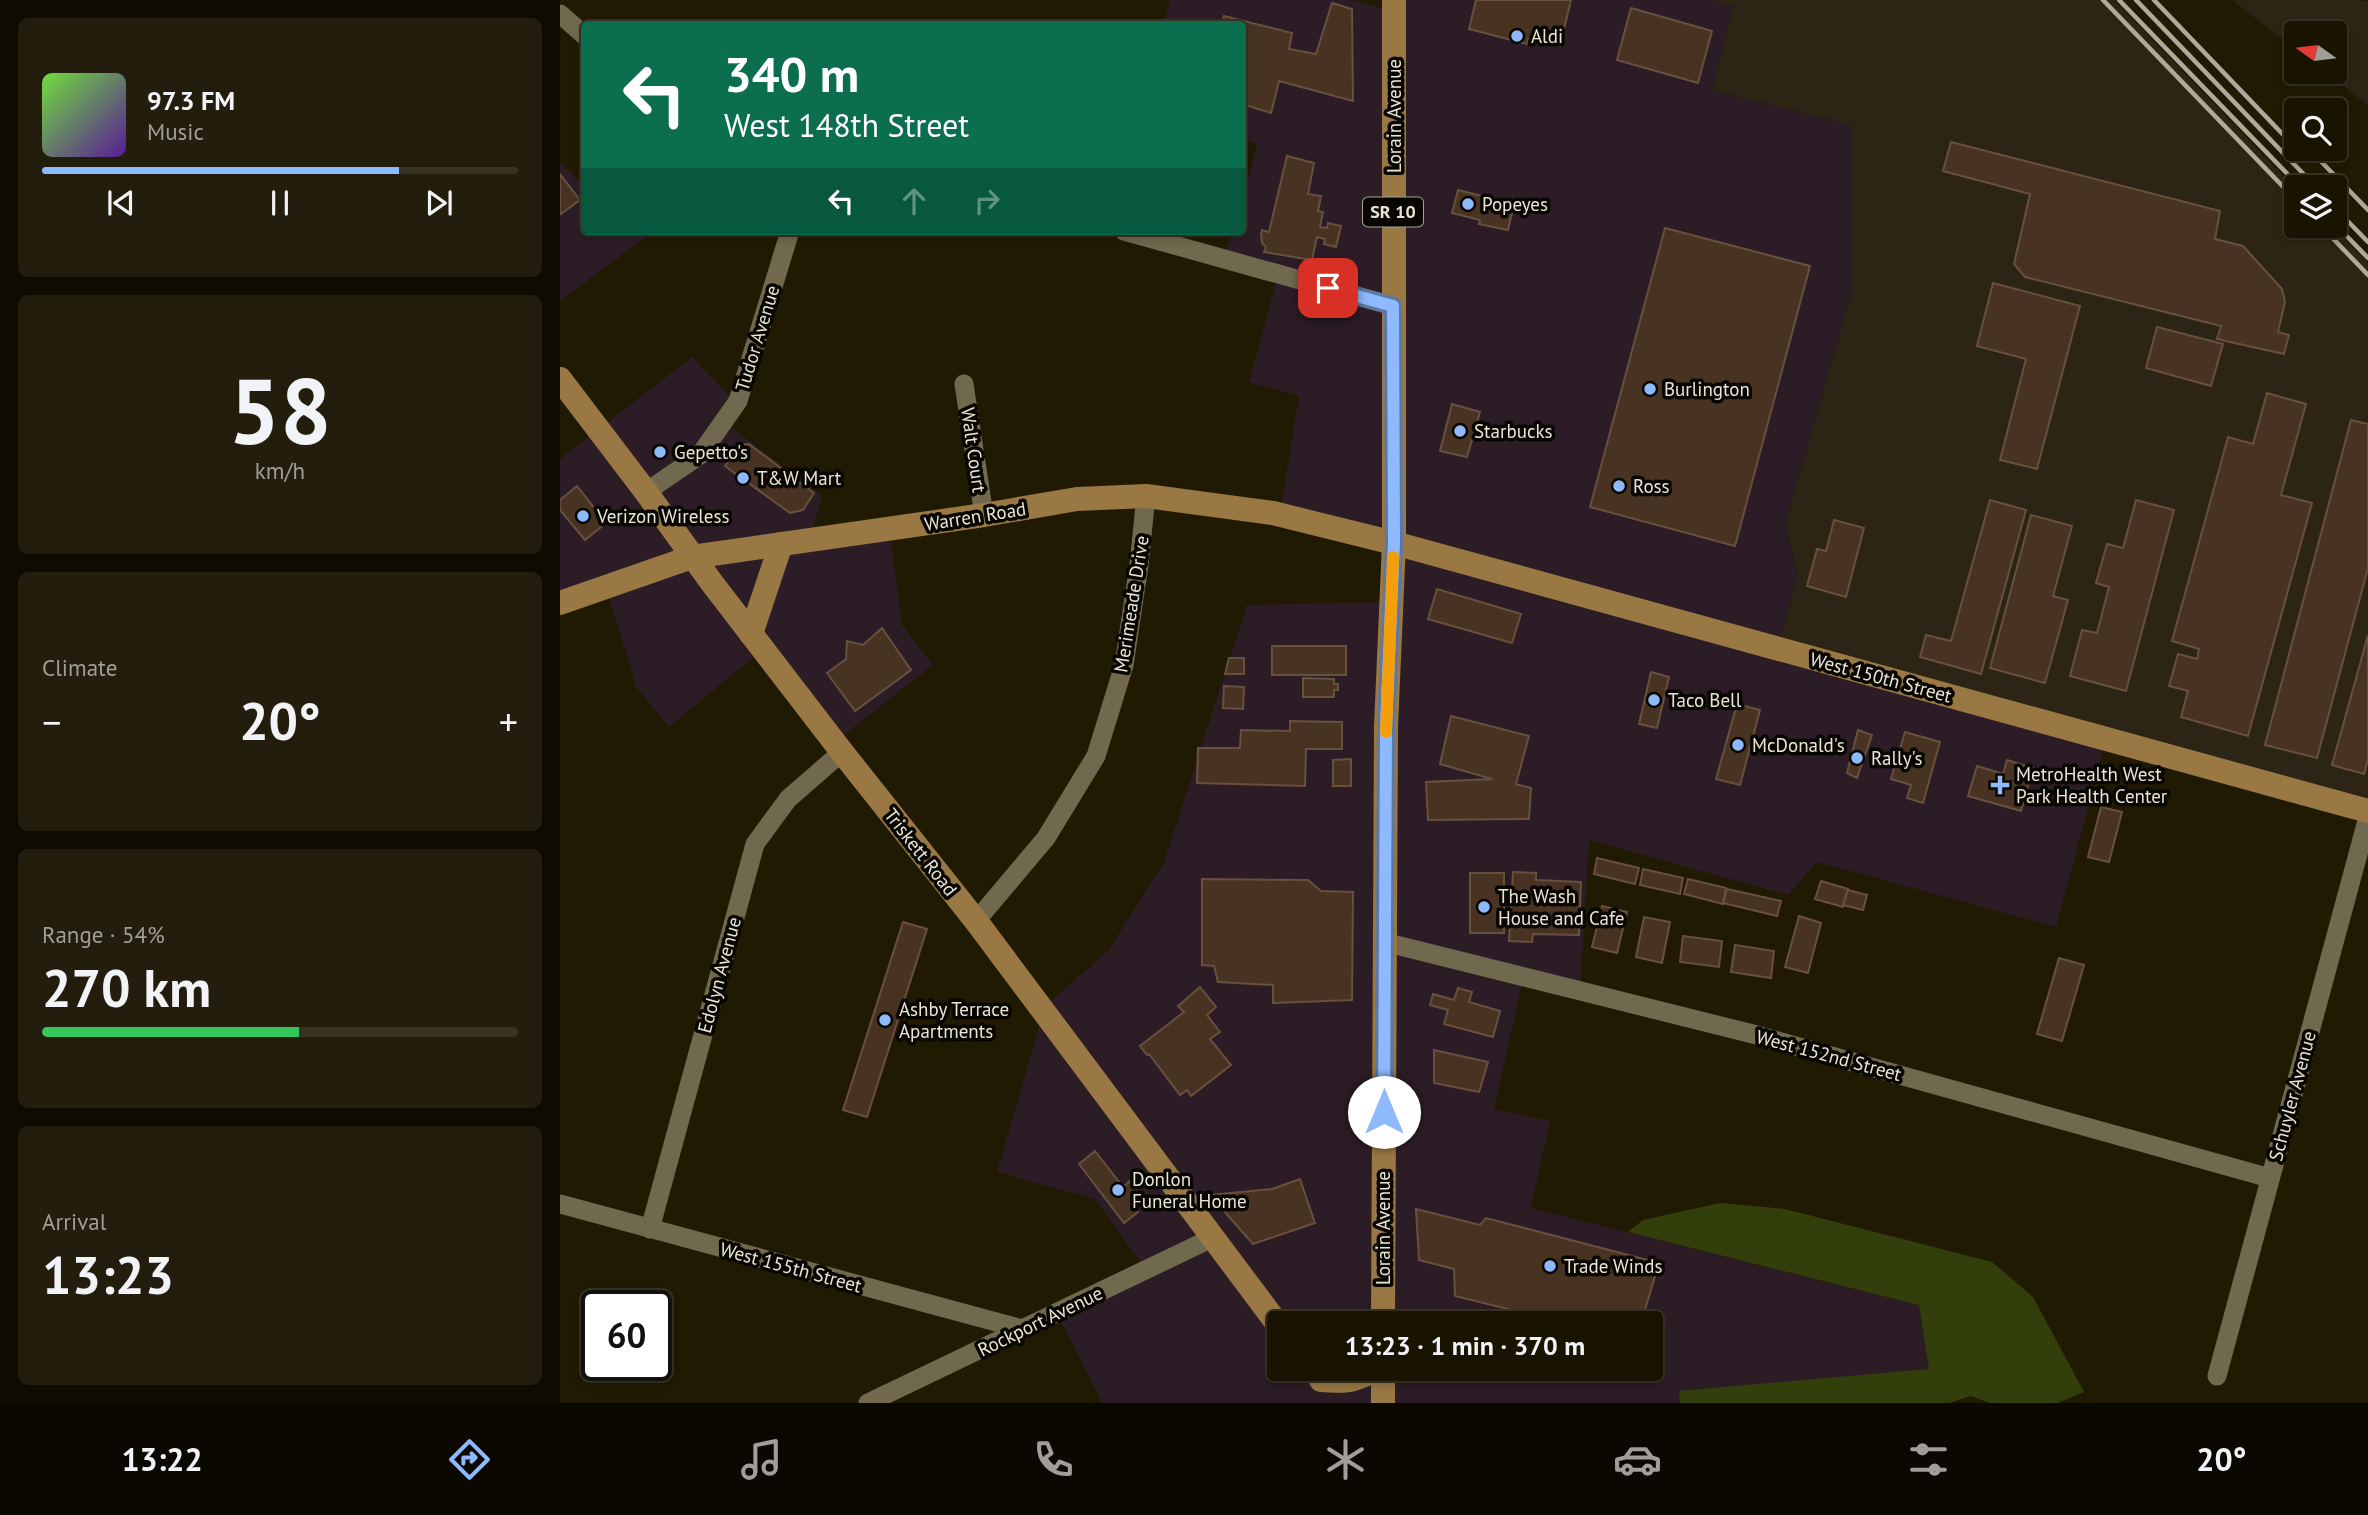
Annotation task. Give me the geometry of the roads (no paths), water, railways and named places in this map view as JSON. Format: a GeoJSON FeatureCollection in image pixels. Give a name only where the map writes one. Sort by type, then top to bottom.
{"type":"FeatureCollection","features":[{"type":"Feature","properties":{"kind":"main road","name":"Lorain Avenue"},"geometry":{"type":"LineString","coordinates":[[1383,1311],[1386,726],[1394,543],[1392,0]]}},
{"type":"Feature","properties":{"kind":"main road","name":"Triskett Road"},"geometry":{"type":"LineString","coordinates":[[560,379],[751,634],[976,921],[1268,1311]]}},
{"type":"Feature","properties":{"kind":"main road","name":"Warren Road"},"geometry":{"type":"LineString","coordinates":[[560,603],[692,557],[1077,499],[1146,496],[1272,513],[1394,543]]}},
{"type":"Feature","properties":{"kind":"main road","name":"West 150th Street"},"geometry":{"type":"LineString","coordinates":[[1394,543],[2368,811]]}},
{"type":"Feature","properties":{"kind":"main road"},"geometry":{"type":"LineString","coordinates":[[751,634],[781,544]]}},
{"type":"Feature","properties":{"kind":"main road"},"geometry":{"type":"LineString","coordinates":[[1324,1381],[1349,1403]]}},
{"type":"Feature","properties":{"kind":"main road"},"geometry":{"type":"LineString","coordinates":[[1382,1381],[1383,1403]]}},
{"type":"Feature","properties":{"kind":"street"},"geometry":{"type":"LineString","coordinates":[[560,14],[581,32]]}},
{"type":"Feature","properties":{"kind":"street","name":"Tudor Avenue"},"geometry":{"type":"LineString","coordinates":[[646,492],[699,456],[738,401],[789,235]]}},
{"type":"Feature","properties":{"kind":"street"},"geometry":{"type":"LineString","coordinates":[[1138,235],[1393,306]]}},
{"type":"Feature","properties":{"kind":"street","name":"Walt Court"},"geometry":{"type":"LineString","coordinates":[[964,384],[984,515]]}},
{"type":"Feature","properties":{"kind":"street","name":"Merimeade Drive"},"geometry":{"type":"LineString","coordinates":[[976,921],[1046,838],[1096,757],[1124,665],[1146,496]]}},
{"type":"Feature","properties":{"kind":"street","name":"Edolyn Avenue"},"geometry":{"type":"LineString","coordinates":[[650,1229],[755,844],[788,799],[842,752]]}},
{"type":"Feature","properties":{"kind":"street","name":"Schuyler Avenue"},"geometry":{"type":"LineString","coordinates":[[2217,1376],[2368,817]]}},
{"type":"Feature","properties":{"kind":"street","name":"West 152nd Street"},"geometry":{"type":"LineString","coordinates":[[1384,942],[1749,1033],[2270,1178]]}},
{"type":"Feature","properties":{"kind":"street","name":"West 155th Street"},"geometry":{"type":"LineString","coordinates":[[560,1204],[1022,1329]]}},
{"type":"Feature","properties":{"kind":"street","name":"Rockport Avenue"},"geometry":{"type":"LineString","coordinates":[[868,1403],[1212,1238]]}},
{"type":"Feature","properties":{"kind":"railway"},"geometry":{"type":"LineString","coordinates":[[2103,0],[2284,188]]}},
{"type":"Feature","properties":{"kind":"railway"},"geometry":{"type":"LineString","coordinates":[[2119,0],[2288,175]]}},
{"type":"Feature","properties":{"kind":"railway"},"geometry":{"type":"LineString","coordinates":[[2136,0],[2304,175]]}},
{"type":"Feature","properties":{"kind":"railway"},"geometry":{"type":"LineString","coordinates":[[2154,0],[2284,135]]}},
{"type":"Feature","properties":{"kind":"railway"},"geometry":{"type":"LineString","coordinates":[[2321,161],[2368,210]]}},
{"type":"Feature","properties":{"kind":"railway"},"geometry":{"type":"LineString","coordinates":[[2347,220],[2368,242]]}},
{"type":"Feature","properties":{"kind":"railway"},"geometry":{"type":"LineString","coordinates":[[2347,236],[2368,258]]}},
{"type":"Feature","properties":{"kind":"railway"},"geometry":{"type":"LineString","coordinates":[[2333,238],[2368,275]]}},
{"type":"Feature","properties":{"kind":"place","name":"Aldi"},"geometry":{"type":"Point","coordinates":[1517,36]}},
{"type":"Feature","properties":{"kind":"place","name":"Popeyes"},"geometry":{"type":"Point","coordinates":[1468,204]}},
{"type":"Feature","properties":{"kind":"place","name":"Burlington"},"geometry":{"type":"Point","coordinates":[1650,389]}},
{"type":"Feature","properties":{"kind":"place","name":"Starbucks"},"geometry":{"type":"Point","coordinates":[1460,431]}},
{"type":"Feature","properties":{"kind":"place","name":"Gepetto's"},"geometry":{"type":"Point","coordinates":[660,452]}},
{"type":"Feature","properties":{"kind":"place","name":"T&W Mart"},"geometry":{"type":"Point","coordinates":[743,478]}},
{"type":"Feature","properties":{"kind":"place","name":"Ross"},"geometry":{"type":"Point","coordinates":[1619,486]}},
{"type":"Feature","properties":{"kind":"place","name":"Verizon Wireless"},"geometry":{"type":"Point","coordinates":[583,516]}},
{"type":"Feature","properties":{"kind":"place","name":"Taco Bell"},"geometry":{"type":"Point","coordinates":[1654,700]}},
{"type":"Feature","properties":{"kind":"place","name":"McDonald's"},"geometry":{"type":"Point","coordinates":[1738,745]}},
{"type":"Feature","properties":{"kind":"place","name":"Rally's"},"geometry":{"type":"Point","coordinates":[1857,758]}},
{"type":"Feature","properties":{"kind":"place","name":"MetroHealth West Park Health Center"},"geometry":{"type":"Point","coordinates":[2000,785]}},
{"type":"Feature","properties":{"kind":"place","name":"The Wash House and Cafe"},"geometry":{"type":"Point","coordinates":[1484,907]}},
{"type":"Feature","properties":{"kind":"place","name":"Ashby Terrace Apartments"},"geometry":{"type":"Point","coordinates":[885,1020]}},
{"type":"Feature","properties":{"kind":"place","name":"Donlon Funeral Home"},"geometry":{"type":"Point","coordinates":[1118,1190]}},
{"type":"Feature","properties":{"kind":"place","name":"Trade Winds"},"geometry":{"type":"Point","coordinates":[1550,1266]}}]}
